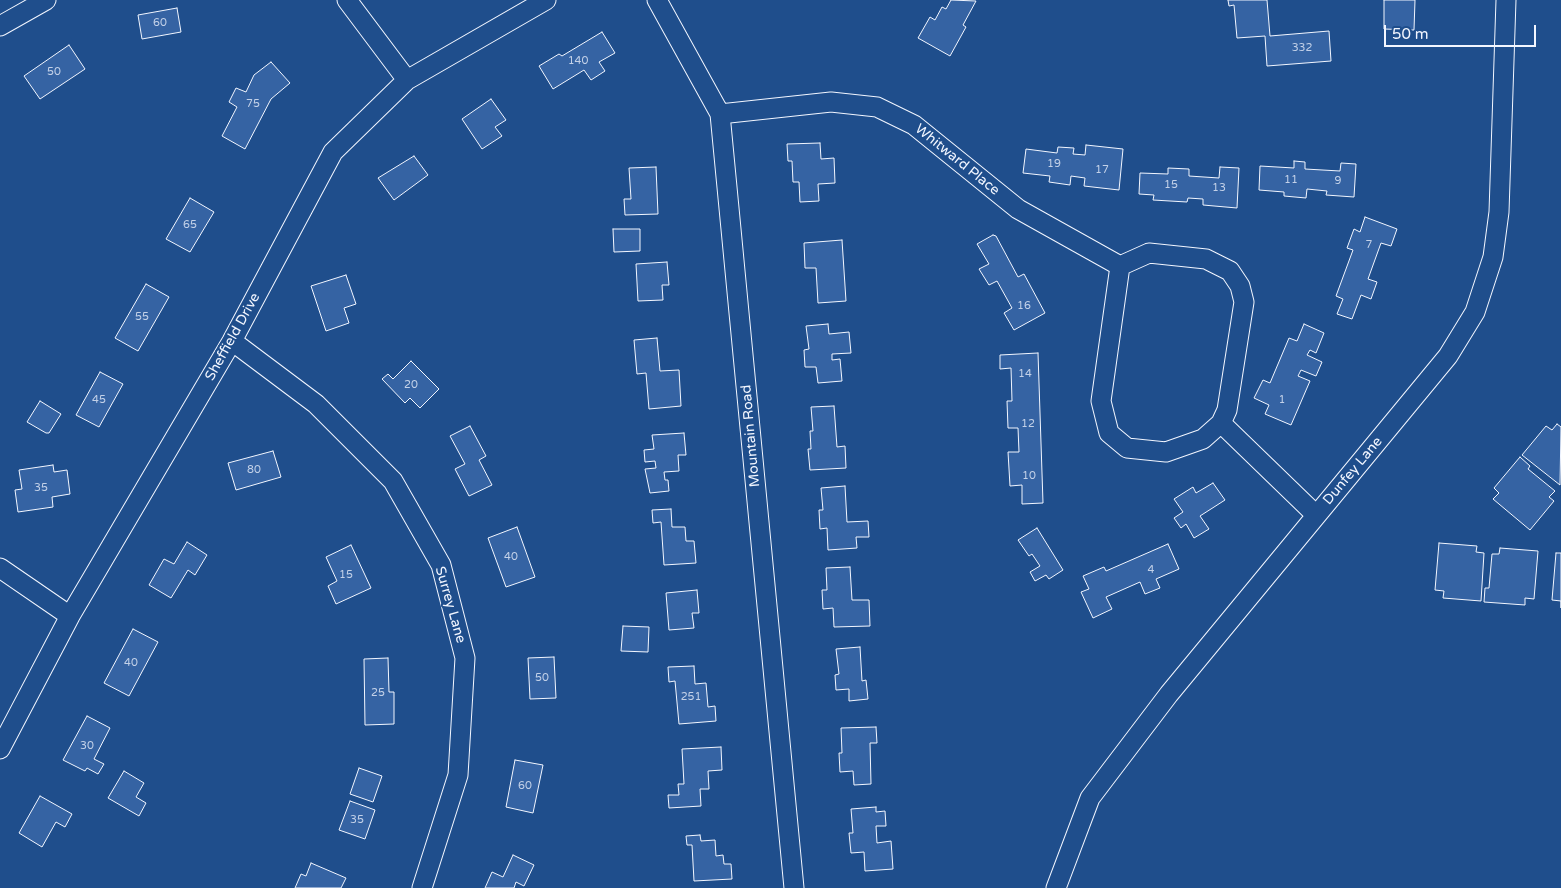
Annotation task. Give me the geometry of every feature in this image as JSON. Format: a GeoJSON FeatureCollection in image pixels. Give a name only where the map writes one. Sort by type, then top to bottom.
{"type":"FeatureCollection","features":[{"type":"Feature","properties":{"kind":"street"},"geometry":{"type":"LineString","coordinates":[[0,26],[46,0]]}},
{"type":"Feature","properties":{"kind":"street"},"geometry":{"type":"LineString","coordinates":[[347,0],[407,80]]}},
{"type":"Feature","properties":{"kind":"street","name":"Sheffield Drive"},"geometry":{"type":"LineString","coordinates":[[0,749],[70,616],[232,342],[333,152],[407,80],[546,0]]}},
{"type":"Feature","properties":{"kind":"street","name":"Mountain Road"},"geometry":{"type":"LineString","coordinates":[[657,0],[720,114],[794,888]]}},
{"type":"Feature","properties":{"kind":"street","name":"Dunfey Lane"},"geometry":{"type":"LineString","coordinates":[[1056,888],[1090,798],[1169,694],[1448,356],[1475,312],[1485,288],[1493,256],[1499,212],[1506,0]]}},
{"type":"Feature","properties":{"kind":"street","name":"Whitward Place"},"geometry":{"type":"LineString","coordinates":[[720,114],[831,102],[877,107],[914,125],[1018,208],[1120,266]]}},
{"type":"Feature","properties":{"kind":"street"},"geometry":{"type":"LineString","coordinates":[[1149,253],[1206,259],[1230,271],[1240,286],[1244,302],[1227,410],[1221,423],[1203,439],[1166,452],[1127,448],[1110,433],[1101,401],[1120,266],[1149,253]]}},
{"type":"Feature","properties":{"kind":"street","name":"Surrey Lane"},"geometry":{"type":"LineString","coordinates":[[232,342],[316,404],[393,482],[441,565],[465,658],[458,775],[422,888]]}},
{"type":"Feature","properties":{"kind":"street"},"geometry":{"type":"LineString","coordinates":[[1221,423],[1316,515]]}},
{"type":"Feature","properties":{"kind":"street"},"geometry":{"type":"LineString","coordinates":[[0,568],[70,616]]}},
{"type":"Feature","properties":{"kind":"building"},"geometry":{"type":"Polygon","coordinates":[[[951,0],[976,1],[963,25],[966,27],[950,56],[918,38],[930,17],[935,20],[942,7],[946,9],[951,0]]]}},
{"type":"Feature","properties":{"kind":"building"},"geometry":{"type":"Polygon","coordinates":[[[1228,0],[1267,0],[1270,36],[1329,31],[1331,61],[1267,66],[1265,36],[1237,38],[1234,5],[1229,6],[1228,0]]]}},
{"type":"Feature","properties":{"kind":"building"},"geometry":{"type":"Polygon","coordinates":[[[1384,0],[1415,0],[1414,30],[1384,29],[1384,0]]]}},
{"type":"Feature","properties":{"kind":"building"},"geometry":{"type":"Polygon","coordinates":[[[177,8],[181,32],[142,39],[138,15],[177,8]]]}},
{"type":"Feature","properties":{"kind":"building"},"geometry":{"type":"Polygon","coordinates":[[[602,32],[615,53],[599,62],[605,71],[591,80],[584,70],[553,89],[539,66],[559,54],[562,56],[602,32]]]}},
{"type":"Feature","properties":{"kind":"building"},"geometry":{"type":"Polygon","coordinates":[[[69,45],[85,69],[40,99],[24,76],[69,45]]]}},
{"type":"Feature","properties":{"kind":"building"},"geometry":{"type":"Polygon","coordinates":[[[271,62],[290,83],[271,99],[245,149],[222,136],[237,107],[229,102],[236,88],[246,92],[254,75],[271,62]]]}},
{"type":"Feature","properties":{"kind":"building"},"geometry":{"type":"Polygon","coordinates":[[[491,99],[506,120],[495,127],[502,136],[482,149],[462,119],[491,99]]]}},
{"type":"Feature","properties":{"kind":"building"},"geometry":{"type":"Polygon","coordinates":[[[820,143],[821,159],[834,158],[835,183],[818,184],[819,201],[800,202],[799,182],[793,182],[792,161],[788,161],[787,144],[820,143]]]}},
{"type":"Feature","properties":{"kind":"building"},"geometry":{"type":"Polygon","coordinates":[[[1086,145],[1123,149],[1119,190],[1084,186],[1085,178],[1071,176],[1070,185],[1049,182],[1050,176],[1023,173],[1026,149],[1057,153],[1058,147],[1074,148],[1073,154],[1085,155],[1086,145]]]}},
{"type":"Feature","properties":{"kind":"building"},"geometry":{"type":"Polygon","coordinates":[[[414,156],[428,175],[394,200],[378,178],[414,156]]]}},
{"type":"Feature","properties":{"kind":"building"},"geometry":{"type":"Polygon","coordinates":[[[1294,161],[1305,162],[1305,169],[1340,171],[1341,163],[1356,164],[1354,197],[1326,195],[1327,191],[1307,189],[1306,198],[1284,196],[1284,192],[1259,190],[1260,166],[1294,168],[1294,161]]]}},
{"type":"Feature","properties":{"kind":"building"},"geometry":{"type":"Polygon","coordinates":[[[656,167],[658,214],[625,215],[624,199],[631,199],[629,168],[656,167]]]}},
{"type":"Feature","properties":{"kind":"building"},"geometry":{"type":"Polygon","coordinates":[[[1220,167],[1239,168],[1237,208],[1203,205],[1203,199],[1188,198],[1187,202],[1153,200],[1154,195],[1139,194],[1140,173],[1168,174],[1168,168],[1189,169],[1189,176],[1219,178],[1220,167]]]}},
{"type":"Feature","properties":{"kind":"building"},"geometry":{"type":"Polygon","coordinates":[[[190,198],[214,212],[190,252],[166,239],[190,198]]]}},
{"type":"Feature","properties":{"kind":"building"},"geometry":{"type":"Polygon","coordinates":[[[1365,217],[1397,229],[1391,246],[1381,243],[1368,279],[1377,282],[1371,299],[1361,295],[1352,319],[1337,314],[1343,299],[1336,296],[1353,250],[1347,248],[1354,229],[1360,232],[1365,217]]]}},
{"type":"Feature","properties":{"kind":"building"},"geometry":{"type":"Polygon","coordinates":[[[613,229],[640,229],[640,251],[614,252],[613,229]]]}},
{"type":"Feature","properties":{"kind":"building"},"geometry":{"type":"Polygon","coordinates":[[[993,235],[996,236],[1018,277],[1024,274],[1045,313],[1014,330],[1004,313],[1012,308],[997,281],[989,285],[979,269],[989,264],[977,244],[993,235]]]}},
{"type":"Feature","properties":{"kind":"building"},"geometry":{"type":"Polygon","coordinates":[[[842,240],[846,301],[818,303],[816,268],[805,268],[804,243],[842,240]]]}},
{"type":"Feature","properties":{"kind":"building"},"geometry":{"type":"Polygon","coordinates":[[[667,262],[669,285],[662,285],[663,300],[638,301],[636,264],[667,262]]]}},
{"type":"Feature","properties":{"kind":"building"},"geometry":{"type":"Polygon","coordinates":[[[346,275],[356,304],[344,308],[349,323],[326,331],[311,286],[346,275]]]}},
{"type":"Feature","properties":{"kind":"building"},"geometry":{"type":"Polygon","coordinates":[[[146,284],[169,297],[138,351],[115,338],[146,284]]]}},
{"type":"Feature","properties":{"kind":"building"},"geometry":{"type":"Polygon","coordinates":[[[828,324],[829,334],[849,332],[851,353],[832,354],[832,360],[840,359],[842,381],[818,383],[816,367],[805,367],[804,350],[809,349],[806,326],[828,324]]]}},
{"type":"Feature","properties":{"kind":"building"},"geometry":{"type":"Polygon","coordinates":[[[1304,324],[1324,333],[1316,353],[1310,350],[1307,355],[1322,362],[1316,376],[1301,370],[1298,376],[1310,381],[1291,425],[1265,414],[1269,405],[1254,398],[1263,380],[1270,383],[1289,338],[1297,341],[1304,324]]]}},
{"type":"Feature","properties":{"kind":"building"},"geometry":{"type":"Polygon","coordinates":[[[657,338],[660,371],[679,370],[681,406],[649,409],[646,373],[637,374],[634,340],[657,338]]]}},
{"type":"Feature","properties":{"kind":"building"},"geometry":{"type":"Polygon","coordinates":[[[1038,353],[1043,503],[1022,504],[1022,485],[1010,486],[1008,452],[1019,452],[1018,428],[1008,428],[1007,401],[1012,401],[1011,368],[1000,369],[1000,355],[1038,353]]]}},
{"type":"Feature","properties":{"kind":"building"},"geometry":{"type":"Polygon","coordinates":[[[411,361],[439,389],[420,408],[410,398],[405,403],[382,379],[388,374],[393,379],[411,361]]]}},
{"type":"Feature","properties":{"kind":"building"},"geometry":{"type":"Polygon","coordinates":[[[100,372],[123,384],[99,427],[76,415],[100,372]]]}},
{"type":"Feature","properties":{"kind":"building"},"geometry":{"type":"Polygon","coordinates":[[[40,401],[61,414],[49,433],[27,422],[40,401]]]}},
{"type":"Feature","properties":{"kind":"building"},"geometry":{"type":"Polygon","coordinates":[[[834,406],[837,447],[845,446],[846,468],[810,470],[808,449],[811,449],[810,431],[813,431],[811,407],[834,406]]]}},
{"type":"Feature","properties":{"kind":"building"},"geometry":{"type":"Polygon","coordinates":[[[1557,424],[1561,427],[1560,485],[1522,455],[1546,426],[1552,430],[1557,424]]]}},
{"type":"Feature","properties":{"kind":"building"},"geometry":{"type":"Polygon","coordinates":[[[470,426],[486,456],[479,460],[492,485],[469,496],[455,469],[465,464],[450,436],[470,426]]]}},
{"type":"Feature","properties":{"kind":"building"},"geometry":{"type":"Polygon","coordinates":[[[684,433],[686,455],[678,455],[679,471],[664,472],[665,480],[668,480],[669,491],[650,493],[645,469],[656,468],[655,461],[645,462],[644,450],[654,449],[652,435],[684,433]]]}},
{"type":"Feature","properties":{"kind":"building"},"geometry":{"type":"Polygon","coordinates":[[[273,451],[281,477],[236,490],[228,463],[273,451]]]}},
{"type":"Feature","properties":{"kind":"building"},"geometry":{"type":"Polygon","coordinates":[[[1520,457],[1530,466],[1528,469],[1555,491],[1549,497],[1554,501],[1530,530],[1493,499],[1499,493],[1494,488],[1520,457]]]}},
{"type":"Feature","properties":{"kind":"building"},"geometry":{"type":"Polygon","coordinates":[[[53,465],[54,472],[67,470],[70,494],[52,497],[53,507],[18,512],[15,490],[22,489],[19,470],[53,465]]]}},
{"type":"Feature","properties":{"kind":"building"},"geometry":{"type":"Polygon","coordinates":[[[1213,483],[1225,500],[1200,516],[1209,529],[1194,538],[1186,524],[1181,528],[1174,518],[1183,512],[1174,499],[1193,487],[1196,493],[1213,483]]]}},
{"type":"Feature","properties":{"kind":"building"},"geometry":{"type":"Polygon","coordinates":[[[845,486],[847,522],[868,521],[869,537],[856,537],[857,548],[828,550],[827,528],[820,529],[819,510],[823,510],[821,488],[845,486]]]}},
{"type":"Feature","properties":{"kind":"building"},"geometry":{"type":"Polygon","coordinates":[[[671,509],[672,527],[685,527],[686,541],[694,541],[696,563],[664,565],[661,522],[653,523],[652,510],[671,509]]]}},
{"type":"Feature","properties":{"kind":"building"},"geometry":{"type":"Polygon","coordinates":[[[517,527],[535,577],[506,587],[488,538],[517,527]]]}},
{"type":"Feature","properties":{"kind":"building"},"geometry":{"type":"Polygon","coordinates":[[[1037,528],[1063,570],[1049,579],[1046,575],[1035,581],[1030,572],[1040,566],[1032,554],[1029,556],[1018,540],[1037,528]]]}},
{"type":"Feature","properties":{"kind":"building"},"geometry":{"type":"Polygon","coordinates":[[[187,542],[207,555],[195,575],[188,570],[171,598],[149,585],[164,559],[174,564],[187,542]]]}},
{"type":"Feature","properties":{"kind":"building"},"geometry":{"type":"Polygon","coordinates":[[[1439,543],[1477,546],[1476,552],[1484,553],[1481,601],[1443,598],[1444,591],[1435,590],[1439,543]]]}},
{"type":"Feature","properties":{"kind":"building"},"geometry":{"type":"Polygon","coordinates":[[[1168,544],[1179,569],[1156,579],[1160,588],[1145,594],[1140,582],[1106,597],[1112,609],[1093,618],[1081,592],[1089,589],[1083,576],[1104,567],[1106,571],[1168,544]]]}},
{"type":"Feature","properties":{"kind":"building"},"geometry":{"type":"Polygon","coordinates":[[[351,545],[371,588],[336,604],[328,586],[337,581],[326,557],[351,545]]]}},
{"type":"Feature","properties":{"kind":"building"},"geometry":{"type":"Polygon","coordinates":[[[1500,548],[1538,551],[1534,599],[1525,598],[1525,605],[1484,602],[1485,588],[1489,588],[1492,554],[1499,554],[1500,548]]]}},
{"type":"Feature","properties":{"kind":"building"},"geometry":{"type":"Polygon","coordinates":[[[1556,553],[1561,553],[1561,601],[1552,600],[1556,553]]]}},
{"type":"Feature","properties":{"kind":"building"},"geometry":{"type":"Polygon","coordinates":[[[850,567],[852,600],[869,600],[870,626],[834,627],[833,608],[823,609],[822,590],[827,590],[826,568],[850,567]]]}},
{"type":"Feature","properties":{"kind":"building"},"geometry":{"type":"Polygon","coordinates":[[[697,590],[699,613],[692,613],[694,628],[669,630],[666,593],[697,590]]]}},
{"type":"Feature","properties":{"kind":"building"},"geometry":{"type":"Polygon","coordinates":[[[623,626],[649,627],[648,652],[621,651],[623,626]]]}},
{"type":"Feature","properties":{"kind":"building"},"geometry":{"type":"Polygon","coordinates":[[[133,629],[158,642],[129,696],[104,683],[133,629]]]}},
{"type":"Feature","properties":{"kind":"building"},"geometry":{"type":"Polygon","coordinates":[[[860,647],[862,681],[866,680],[868,699],[849,701],[849,689],[836,690],[835,675],[839,674],[836,649],[860,647]]]}},
{"type":"Feature","properties":{"kind":"building"},"geometry":{"type":"Polygon","coordinates":[[[554,657],[556,698],[530,699],[528,658],[554,657]]]}},
{"type":"Feature","properties":{"kind":"building"},"geometry":{"type":"Polygon","coordinates":[[[388,658],[389,692],[394,692],[394,724],[365,725],[364,659],[388,658]]]}},
{"type":"Feature","properties":{"kind":"building"},"geometry":{"type":"Polygon","coordinates":[[[694,666],[695,684],[706,683],[708,707],[715,706],[716,721],[679,724],[675,681],[669,682],[668,667],[694,666]]]}},
{"type":"Feature","properties":{"kind":"building"},"geometry":{"type":"Polygon","coordinates":[[[87,716],[110,728],[94,759],[104,764],[98,774],[87,768],[85,771],[63,760],[87,716]]]}},
{"type":"Feature","properties":{"kind":"building"},"geometry":{"type":"Polygon","coordinates":[[[876,727],[877,743],[870,743],[871,784],[854,785],[853,771],[840,772],[839,753],[842,753],[841,728],[876,727]]]}},
{"type":"Feature","properties":{"kind":"building"},"geometry":{"type":"Polygon","coordinates":[[[721,747],[722,770],[708,771],[709,789],[700,789],[701,806],[669,808],[668,795],[679,795],[678,784],[684,784],[682,749],[721,747]]]}},
{"type":"Feature","properties":{"kind":"building"},"geometry":{"type":"Polygon","coordinates":[[[515,760],[543,765],[533,813],[506,807],[515,760]]]}},
{"type":"Feature","properties":{"kind":"building"},"geometry":{"type":"Polygon","coordinates":[[[359,768],[382,776],[373,802],[350,794],[359,768]]]}},
{"type":"Feature","properties":{"kind":"building"},"geometry":{"type":"Polygon","coordinates":[[[124,771],[144,783],[136,797],[146,803],[139,816],[108,798],[124,771]]]}},
{"type":"Feature","properties":{"kind":"building"},"geometry":{"type":"Polygon","coordinates":[[[40,796],[72,814],[65,827],[56,822],[42,847],[19,833],[40,796]]]}},
{"type":"Feature","properties":{"kind":"building"},"geometry":{"type":"Polygon","coordinates":[[[350,801],[375,810],[365,839],[339,830],[350,801]]]}},
{"type":"Feature","properties":{"kind":"building"},"geometry":{"type":"Polygon","coordinates":[[[876,807],[876,812],[885,811],[886,826],[876,826],[877,843],[891,841],[893,869],[865,871],[864,852],[851,853],[849,833],[853,833],[851,809],[876,807]]]}},
{"type":"Feature","properties":{"kind":"building"},"geometry":{"type":"Polygon","coordinates":[[[700,835],[701,841],[715,840],[716,856],[723,855],[724,864],[731,864],[732,879],[694,881],[692,845],[687,845],[686,836],[700,835]]]}},
{"type":"Feature","properties":{"kind":"building"},"geometry":{"type":"Polygon","coordinates":[[[513,855],[534,865],[524,886],[516,882],[514,888],[485,888],[492,872],[503,877],[513,855]]]}},
{"type":"Feature","properties":{"kind":"building"},"geometry":{"type":"Polygon","coordinates":[[[311,863],[346,878],[341,888],[295,888],[301,874],[306,876],[311,863]]]}}]}
